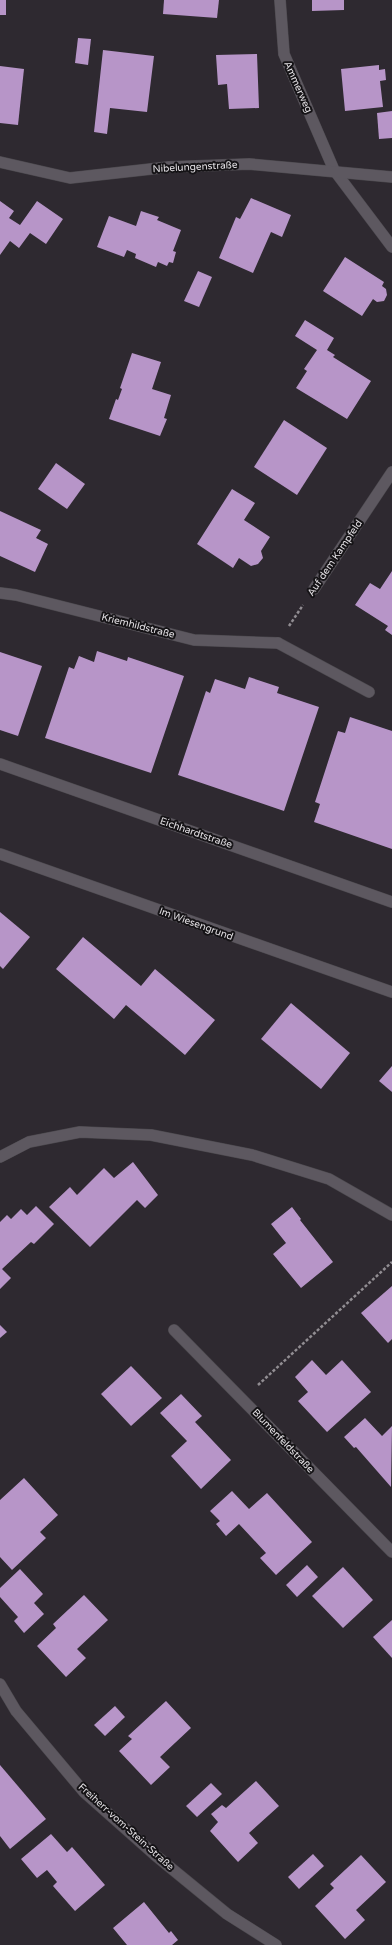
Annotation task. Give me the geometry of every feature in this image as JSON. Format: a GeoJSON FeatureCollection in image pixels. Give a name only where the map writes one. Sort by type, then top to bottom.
{"type":"FeatureCollection","features":[{"type":"Feature","properties":{"kind":"street","name":"Ammerweg"},"geometry":{"type":"LineString","coordinates":[[280,0],[284,54],[334,170]]}},
{"type":"Feature","properties":{"kind":"street","name":"Nibelungenstraße"},"geometry":{"type":"LineString","coordinates":[[0,162],[70,178],[169,167],[249,164],[334,170],[392,177]]}},
{"type":"Feature","properties":{"kind":"street"},"geometry":{"type":"LineString","coordinates":[[334,170],[392,247]]}},
{"type":"Feature","properties":{"kind":"street","name":"Auf dem Kampfeld"},"geometry":{"type":"LineString","coordinates":[[314,589],[392,472]]}},
{"type":"Feature","properties":{"kind":"street","name":"Kriemhildstraße"},"geometry":{"type":"LineString","coordinates":[[0,593],[16,595],[194,640],[278,643]]}},
{"type":"Feature","properties":{"kind":"street"},"geometry":{"type":"LineString","coordinates":[[278,643],[369,692]]}},
{"type":"Feature","properties":{"kind":"street","name":"Eichhardtstraße"},"geometry":{"type":"LineString","coordinates":[[0,764],[392,902]]}},
{"type":"Feature","properties":{"kind":"street","name":"Im Wiesengrund"},"geometry":{"type":"LineString","coordinates":[[0,854],[392,992]]}},
{"type":"Feature","properties":{"kind":"street"},"geometry":{"type":"LineString","coordinates":[[0,1157],[29,1142],[80,1132],[152,1136],[252,1155],[329,1179],[392,1215]]}},
{"type":"Feature","properties":{"kind":"street","name":"Blumenfeldstraße"},"geometry":{"type":"LineString","coordinates":[[174,1330],[392,1552]]}},
{"type":"Feature","properties":{"kind":"street","name":"Freiherr-vom-Stein-Straße"},"geometry":{"type":"LineString","coordinates":[[0,1684],[16,1711],[84,1792],[155,1855],[227,1914],[276,1945]]}},
{"type":"Feature","properties":{"kind":"path","name":"Auf dem Kampfeld"},"geometry":{"type":"LineString","coordinates":[[278,643],[314,589]]}},
{"type":"Feature","properties":{"kind":"path"},"geometry":{"type":"LineString","coordinates":[[243,1399],[392,1262]]}},
{"type":"Feature","properties":{"kind":"building"},"geometry":{"type":"Polygon","coordinates":[[[0,0],[6,0],[6,15],[0,15],[0,0]]]}},
{"type":"Feature","properties":{"kind":"building"},"geometry":{"type":"Polygon","coordinates":[[[164,0],[219,0],[217,18],[163,14],[164,0]]]}},
{"type":"Feature","properties":{"kind":"building"},"geometry":{"type":"Polygon","coordinates":[[[312,0],[344,0],[344,10],[312,11],[312,0]]]}},
{"type":"Feature","properties":{"kind":"building"},"geometry":{"type":"Polygon","coordinates":[[[78,38],[91,39],[88,65],[75,63],[78,38]]]}},
{"type":"Feature","properties":{"kind":"building"},"geometry":{"type":"Polygon","coordinates":[[[103,50],[154,56],[147,112],[110,108],[107,134],[94,132],[103,50]]]}},
{"type":"Feature","properties":{"kind":"building"},"geometry":{"type":"Polygon","coordinates":[[[257,54],[259,108],[229,109],[227,84],[218,85],[216,55],[257,54]]]}},
{"type":"Feature","properties":{"kind":"building"},"geometry":{"type":"Polygon","coordinates":[[[379,65],[379,70],[385,69],[386,80],[380,81],[383,107],[345,111],[341,69],[379,65]]]}},
{"type":"Feature","properties":{"kind":"building"},"geometry":{"type":"Polygon","coordinates":[[[0,66],[24,69],[18,125],[0,123],[0,66]]]}},
{"type":"Feature","properties":{"kind":"building"},"geometry":{"type":"Polygon","coordinates":[[[392,111],[392,138],[379,139],[377,113],[392,111]]]}},
{"type":"Feature","properties":{"kind":"building"},"geometry":{"type":"Polygon","coordinates":[[[251,198],[291,215],[282,237],[271,232],[253,273],[219,258],[236,217],[240,219],[251,198]]]}},
{"type":"Feature","properties":{"kind":"building"},"geometry":{"type":"Polygon","coordinates":[[[0,201],[14,211],[9,218],[20,225],[37,201],[63,219],[46,244],[30,233],[19,248],[10,241],[0,255],[0,201]]]}},
{"type":"Feature","properties":{"kind":"building"},"geometry":{"type":"Polygon","coordinates":[[[141,211],[159,217],[157,220],[181,230],[173,251],[176,252],[173,263],[169,262],[167,266],[158,262],[156,267],[135,258],[136,254],[127,250],[124,257],[97,247],[109,216],[136,226],[141,211]]]}},
{"type":"Feature","properties":{"kind":"building"},"geometry":{"type":"Polygon","coordinates":[[[345,257],[384,282],[382,286],[386,289],[387,295],[384,301],[377,302],[373,299],[362,316],[323,291],[345,257]]]}},
{"type":"Feature","properties":{"kind":"building"},"geometry":{"type":"Polygon","coordinates":[[[198,271],[212,277],[199,307],[184,301],[198,271]]]}},
{"type":"Feature","properties":{"kind":"building"},"geometry":{"type":"Polygon","coordinates":[[[305,320],[334,338],[327,350],[335,355],[333,357],[371,381],[347,419],[296,388],[307,371],[304,369],[317,350],[295,336],[305,320]]]}},
{"type":"Feature","properties":{"kind":"building"},"geometry":{"type":"Polygon","coordinates":[[[132,353],[161,362],[152,389],[171,395],[164,418],[167,419],[160,436],[109,419],[116,399],[118,400],[122,389],[120,388],[132,353]]]}},
{"type":"Feature","properties":{"kind":"building"},"geometry":{"type":"Polygon","coordinates":[[[284,420],[327,448],[297,495],[254,467],[284,420]]]}},
{"type":"Feature","properties":{"kind":"building"},"geometry":{"type":"Polygon","coordinates":[[[56,463],[85,484],[67,509],[38,489],[56,463]]]}},
{"type":"Feature","properties":{"kind":"building"},"geometry":{"type":"Polygon","coordinates":[[[232,489],[255,503],[244,520],[270,537],[261,551],[263,558],[258,564],[251,566],[239,558],[233,568],[197,544],[232,489]]]}},
{"type":"Feature","properties":{"kind":"building"},"geometry":{"type":"Polygon","coordinates":[[[0,511],[41,530],[36,538],[48,544],[35,572],[0,556],[0,511]]]}},
{"type":"Feature","properties":{"kind":"building"},"geometry":{"type":"Polygon","coordinates":[[[392,571],[392,635],[385,630],[388,626],[355,605],[370,583],[380,589],[392,571]]]}},
{"type":"Feature","properties":{"kind":"building"},"geometry":{"type":"Polygon","coordinates":[[[97,651],[127,661],[128,657],[184,676],[151,773],[45,738],[69,667],[74,669],[79,656],[94,662],[97,651]]]}},
{"type":"Feature","properties":{"kind":"building"},"geometry":{"type":"Polygon","coordinates":[[[0,652],[42,666],[18,736],[0,730],[0,652]]]}},
{"type":"Feature","properties":{"kind":"building"},"geometry":{"type":"Polygon","coordinates":[[[249,677],[279,687],[277,693],[319,707],[284,811],[178,775],[206,691],[210,693],[215,679],[245,689],[249,677]]]}},
{"type":"Feature","properties":{"kind":"building"},"geometry":{"type":"Polygon","coordinates":[[[350,717],[392,731],[392,849],[314,822],[320,804],[315,802],[338,731],[345,733],[350,717]]]}},
{"type":"Feature","properties":{"kind":"building"},"geometry":{"type":"Polygon","coordinates":[[[0,912],[30,937],[3,969],[0,966],[0,912]]]}},
{"type":"Feature","properties":{"kind":"building"},"geometry":{"type":"Polygon","coordinates":[[[83,937],[141,986],[155,969],[215,1020],[185,1055],[126,1005],[114,1019],[56,969],[83,937]]]}},
{"type":"Feature","properties":{"kind":"building"},"geometry":{"type":"Polygon","coordinates":[[[291,1003],[350,1053],[321,1089],[261,1039],[291,1003]]]}},
{"type":"Feature","properties":{"kind":"building"},"geometry":{"type":"Polygon","coordinates":[[[392,1066],[392,1092],[379,1081],[392,1066]]]}},
{"type":"Feature","properties":{"kind":"building"},"geometry":{"type":"Polygon","coordinates":[[[133,1162],[158,1195],[145,1208],[137,1200],[90,1247],[49,1207],[70,1187],[77,1195],[104,1168],[114,1178],[133,1162]]]}},
{"type":"Feature","properties":{"kind":"building"},"geometry":{"type":"Polygon","coordinates":[[[36,1206],[54,1224],[34,1244],[31,1242],[2,1269],[11,1278],[0,1289],[0,1222],[7,1215],[11,1219],[21,1209],[27,1215],[36,1206]]]}},
{"type":"Feature","properties":{"kind":"building"},"geometry":{"type":"Polygon","coordinates":[[[292,1207],[301,1219],[300,1220],[333,1262],[301,1288],[273,1254],[286,1243],[271,1224],[292,1207]]]}},
{"type":"Feature","properties":{"kind":"building"},"geometry":{"type":"Polygon","coordinates":[[[392,1286],[392,1339],[388,1343],[361,1313],[392,1286]]]}},
{"type":"Feature","properties":{"kind":"building"},"geometry":{"type":"Polygon","coordinates":[[[0,1325],[7,1332],[0,1338],[0,1325]]]}},
{"type":"Feature","properties":{"kind":"building"},"geometry":{"type":"Polygon","coordinates":[[[312,1360],[326,1375],[342,1360],[371,1392],[327,1432],[298,1401],[308,1392],[295,1377],[312,1360]]]}},
{"type":"Feature","properties":{"kind":"building"},"geometry":{"type":"Polygon","coordinates":[[[131,1366],[162,1398],[131,1426],[101,1394],[131,1366]]]}},
{"type":"Feature","properties":{"kind":"building"},"geometry":{"type":"Polygon","coordinates":[[[181,1394],[202,1416],[195,1422],[231,1460],[201,1489],[171,1456],[187,1441],[160,1413],[181,1394]]]}},
{"type":"Feature","properties":{"kind":"building"},"geometry":{"type":"Polygon","coordinates":[[[365,1418],[382,1436],[392,1426],[391,1487],[356,1447],[354,1448],[344,1437],[365,1418]]]}},
{"type":"Feature","properties":{"kind":"building"},"geometry":{"type":"Polygon","coordinates":[[[24,1478],[58,1515],[40,1532],[46,1538],[12,1570],[0,1557],[0,1500],[24,1478]]]}},
{"type":"Feature","properties":{"kind":"building"},"geometry":{"type":"Polygon","coordinates":[[[232,1491],[249,1509],[267,1493],[312,1542],[276,1575],[260,1558],[266,1553],[239,1524],[226,1536],[216,1524],[220,1521],[210,1511],[232,1491]]]}},
{"type":"Feature","properties":{"kind":"building"},"geometry":{"type":"Polygon","coordinates":[[[307,1565],[318,1577],[297,1597],[286,1585],[307,1565]]]}},
{"type":"Feature","properties":{"kind":"building"},"geometry":{"type":"Polygon","coordinates":[[[343,1567],[373,1600],[343,1628],[312,1596],[343,1567]]]}},
{"type":"Feature","properties":{"kind":"building"},"geometry":{"type":"Polygon","coordinates":[[[20,1569],[43,1594],[34,1603],[44,1614],[24,1633],[14,1621],[18,1617],[0,1597],[0,1588],[20,1569]]]}},
{"type":"Feature","properties":{"kind":"building"},"geometry":{"type":"Polygon","coordinates":[[[84,1595],[108,1620],[77,1649],[86,1658],[66,1677],[37,1646],[56,1628],[53,1624],[84,1595]]]}},
{"type":"Feature","properties":{"kind":"building"},"geometry":{"type":"Polygon","coordinates":[[[392,1620],[392,1658],[373,1637],[392,1620]]]}},
{"type":"Feature","properties":{"kind":"building"},"geometry":{"type":"Polygon","coordinates":[[[166,1701],[191,1728],[160,1757],[170,1767],[151,1785],[119,1751],[132,1739],[128,1736],[166,1701]]]}},
{"type":"Feature","properties":{"kind":"building"},"geometry":{"type":"Polygon","coordinates":[[[115,1706],[125,1717],[105,1736],[94,1725],[115,1706]]]}},
{"type":"Feature","properties":{"kind":"building"},"geometry":{"type":"Polygon","coordinates":[[[0,1765],[46,1819],[10,1849],[0,1836],[0,1765]]]}},
{"type":"Feature","properties":{"kind":"building"},"geometry":{"type":"Polygon","coordinates":[[[256,1781],[279,1806],[249,1833],[258,1843],[238,1862],[210,1831],[218,1822],[211,1814],[222,1805],[226,1808],[256,1781]]]}},
{"type":"Feature","properties":{"kind":"building"},"geometry":{"type":"Polygon","coordinates":[[[211,1783],[222,1794],[197,1817],[186,1806],[211,1783]]]}},
{"type":"Feature","properties":{"kind":"building"},"geometry":{"type":"Polygon","coordinates":[[[51,1834],[67,1852],[72,1847],[105,1885],[75,1911],[53,1886],[57,1882],[47,1870],[37,1878],[21,1859],[51,1834]]]}},
{"type":"Feature","properties":{"kind":"building"},"geometry":{"type":"Polygon","coordinates":[[[313,1854],[324,1866],[299,1889],[288,1877],[313,1854]]]}},
{"type":"Feature","properties":{"kind":"building"},"geometry":{"type":"Polygon","coordinates":[[[361,1855],[386,1882],[356,1910],[365,1920],[345,1939],[315,1906],[334,1888],[330,1884],[361,1855]]]}},
{"type":"Feature","properties":{"kind":"building"},"geometry":{"type":"Polygon","coordinates":[[[144,1902],[169,1933],[171,1931],[178,1940],[172,1945],[127,1945],[113,1928],[144,1902]]]}}]}
